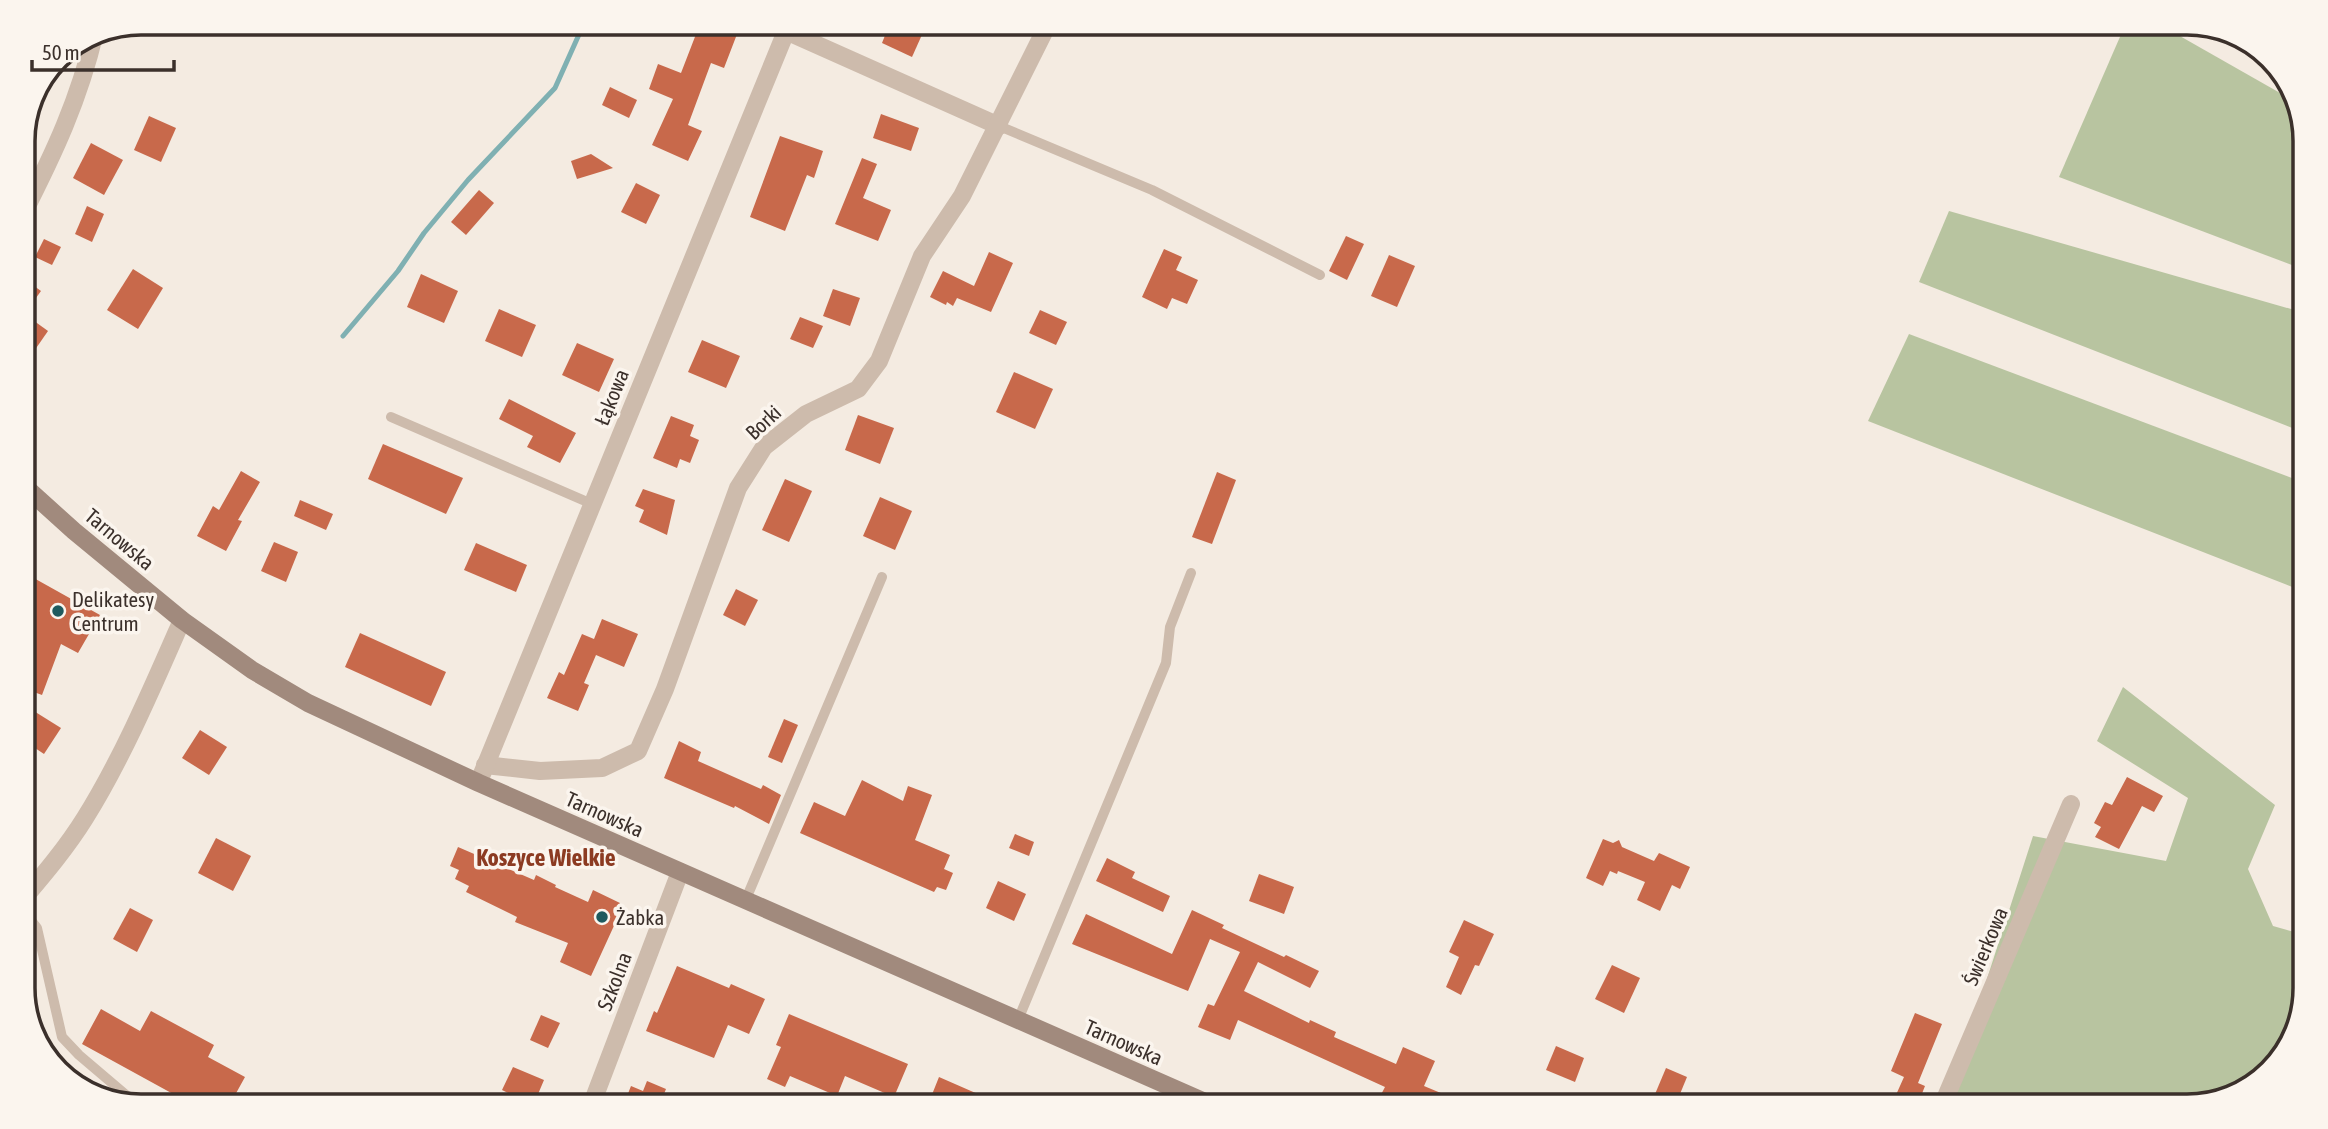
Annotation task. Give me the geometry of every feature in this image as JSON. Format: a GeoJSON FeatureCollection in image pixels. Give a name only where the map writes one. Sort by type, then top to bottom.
{"type":"FeatureCollection","features":[{"type":"Feature","properties":{"kind":"street","name":"Łąkowa"},"geometry":{"type":"LineString","coordinates":[[479,783],[784,35]]}},
{"type":"Feature","properties":{"kind":"street"},"geometry":{"type":"LineString","coordinates":[[797,35],[999,126]]}},
{"type":"Feature","properties":{"kind":"street","name":"Borki"},"geometry":{"type":"LineString","coordinates":[[485,765],[540,771],[602,768],[638,751],[665,689],[738,488],[764,447],[806,414],[858,389],[879,361],[922,256],[962,196],[1043,35]]}},
{"type":"Feature","properties":{"kind":"street"},"geometry":{"type":"LineString","coordinates":[[35,191],[60,143],[91,47]]}},
{"type":"Feature","properties":{"kind":"street","name":"Tarnowska"},"geometry":{"type":"LineString","coordinates":[[35,495],[182,620],[252,670],[308,703],[479,783],[1187,1094]]}},
{"type":"Feature","properties":{"kind":"street"},"geometry":{"type":"LineString","coordinates":[[35,885],[86,817],[107,779],[182,620]]}},
{"type":"Feature","properties":{"kind":"street","name":"Świerkowa"},"geometry":{"type":"LineString","coordinates":[[1947,1094],[2071,804]]}},
{"type":"Feature","properties":{"kind":"street","name":"Szkolna"},"geometry":{"type":"LineString","coordinates":[[596,1094],[680,872]]}},
{"type":"Feature","properties":{"kind":"lane"},"geometry":{"type":"LineString","coordinates":[[999,126],[1152,190],[1320,275]]}},
{"type":"Feature","properties":{"kind":"lane"},"geometry":{"type":"LineString","coordinates":[[391,417],[592,503]]}},
{"type":"Feature","properties":{"kind":"lane"},"geometry":{"type":"LineString","coordinates":[[1018,1020],[1166,663],[1170,627],[1191,573]]}},
{"type":"Feature","properties":{"kind":"lane"},"geometry":{"type":"LineString","coordinates":[[746,899],[881,577]]}},
{"type":"Feature","properties":{"kind":"lane"},"geometry":{"type":"LineString","coordinates":[[35,926],[62,1037],[123,1092]]}},
{"type":"Feature","properties":{"kind":"green space"},"geometry":{"type":"Polygon","coordinates":[[[2121,35],[2178,35],[2282,94],[2293,134],[2293,265],[2059,177],[2121,35]]]}},
{"type":"Feature","properties":{"kind":"green space"},"geometry":{"type":"Polygon","coordinates":[[[1949,211],[2293,310],[2293,428],[1919,282],[1949,211]]]}},
{"type":"Feature","properties":{"kind":"green space"},"geometry":{"type":"Polygon","coordinates":[[[1909,334],[2293,478],[2293,587],[1868,421],[1909,334]]]}},
{"type":"Feature","properties":{"kind":"green space"},"geometry":{"type":"Polygon","coordinates":[[[2123,687],[2275,805],[2248,869],[2273,926],[2293,932],[2292,1002],[2282,1035],[2267,1058],[2246,1076],[2221,1088],[2201,1093],[1950,1094],[2033,836],[2166,861],[2188,798],[2097,741],[2123,687]]]}},
{"type":"Feature","properties":{"kind":"building"},"geometry":{"type":"Polygon","coordinates":[[[696,35],[737,35],[724,68],[711,63],[688,125],[702,131],[688,161],[652,145],[673,99],[649,89],[658,64],[681,73],[696,35]]]}},
{"type":"Feature","properties":{"kind":"building"},"geometry":{"type":"Polygon","coordinates":[[[885,35],[922,35],[912,57],[882,43],[885,35]]]}},
{"type":"Feature","properties":{"kind":"building"},"geometry":{"type":"Polygon","coordinates":[[[610,87],[637,100],[629,118],[602,105],[610,87]]]}},
{"type":"Feature","properties":{"kind":"building"},"geometry":{"type":"Polygon","coordinates":[[[881,114],[919,128],[911,151],[873,138],[881,114]]]}},
{"type":"Feature","properties":{"kind":"building"},"geometry":{"type":"Polygon","coordinates":[[[149,116],[176,128],[161,162],[134,150],[149,116]]]}},
{"type":"Feature","properties":{"kind":"building"},"geometry":{"type":"Polygon","coordinates":[[[780,136],[823,151],[814,178],[807,175],[785,231],[750,217],[780,136]]]}},
{"type":"Feature","properties":{"kind":"building"},"geometry":{"type":"Polygon","coordinates":[[[91,143],[123,160],[104,195],[73,178],[91,143]]]}},
{"type":"Feature","properties":{"kind":"building"},"geometry":{"type":"Polygon","coordinates":[[[591,154],[613,168],[577,179],[571,161],[591,154]]]}},
{"type":"Feature","properties":{"kind":"building"},"geometry":{"type":"Polygon","coordinates":[[[862,158],[877,164],[863,198],[891,210],[878,241],[835,224],[862,158]]]}},
{"type":"Feature","properties":{"kind":"building"},"geometry":{"type":"Polygon","coordinates":[[[636,183],[660,195],[646,224],[621,212],[636,183]]]}},
{"type":"Feature","properties":{"kind":"building"},"geometry":{"type":"Polygon","coordinates":[[[479,190],[494,203],[466,235],[451,222],[479,190]]]}},
{"type":"Feature","properties":{"kind":"building"},"geometry":{"type":"Polygon","coordinates":[[[87,206],[104,214],[92,242],[75,234],[87,206]]]}},
{"type":"Feature","properties":{"kind":"building"},"geometry":{"type":"Polygon","coordinates":[[[1346,236],[1364,244],[1347,280],[1329,271],[1346,236]]]}},
{"type":"Feature","properties":{"kind":"building"},"geometry":{"type":"Polygon","coordinates":[[[44,239],[61,247],[52,265],[35,257],[44,239]]]}},
{"type":"Feature","properties":{"kind":"building"},"geometry":{"type":"Polygon","coordinates":[[[1164,249],[1182,257],[1176,270],[1198,280],[1187,304],[1172,298],[1167,309],[1142,297],[1164,249]]]}},
{"type":"Feature","properties":{"kind":"building"},"geometry":{"type":"Polygon","coordinates":[[[989,252],[1013,263],[991,312],[957,298],[953,306],[930,297],[943,271],[974,286],[989,252]]]}},
{"type":"Feature","properties":{"kind":"building"},"geometry":{"type":"Polygon","coordinates":[[[1389,255],[1415,266],[1397,307],[1371,296],[1389,255]]]}},
{"type":"Feature","properties":{"kind":"building"},"geometry":{"type":"Polygon","coordinates":[[[133,269],[163,288],[138,329],[107,310],[133,269]]]}},
{"type":"Feature","properties":{"kind":"building"},"geometry":{"type":"Polygon","coordinates":[[[421,274],[458,291],[444,323],[407,307],[421,274]]]}},
{"type":"Feature","properties":{"kind":"building"},"geometry":{"type":"Polygon","coordinates":[[[35,287],[41,291],[35,299],[35,287]]]}},
{"type":"Feature","properties":{"kind":"building"},"geometry":{"type":"Polygon","coordinates":[[[833,289],[860,298],[850,326],[823,316],[833,289]]]}},
{"type":"Feature","properties":{"kind":"building"},"geometry":{"type":"Polygon","coordinates":[[[499,309],[536,325],[522,357],[485,341],[499,309]]]}},
{"type":"Feature","properties":{"kind":"building"},"geometry":{"type":"Polygon","coordinates":[[[1040,310],[1067,322],[1056,345],[1029,333],[1040,310]]]}},
{"type":"Feature","properties":{"kind":"building"},"geometry":{"type":"Polygon","coordinates":[[[800,317],[823,326],[813,348],[790,339],[800,317]]]}},
{"type":"Feature","properties":{"kind":"building"},"geometry":{"type":"Polygon","coordinates":[[[35,322],[48,331],[35,350],[35,322]]]}},
{"type":"Feature","properties":{"kind":"building"},"geometry":{"type":"Polygon","coordinates":[[[702,340],[740,356],[726,388],[688,372],[702,340]]]}},
{"type":"Feature","properties":{"kind":"building"},"geometry":{"type":"Polygon","coordinates":[[[577,343],[614,359],[599,392],[562,375],[577,343]]]}},
{"type":"Feature","properties":{"kind":"building"},"geometry":{"type":"Polygon","coordinates":[[[1014,372],[1053,389],[1035,429],[996,412],[1014,372]]]}},
{"type":"Feature","properties":{"kind":"building"},"geometry":{"type":"Polygon","coordinates":[[[509,399],[576,433],[560,463],[527,447],[533,436],[499,419],[509,399]]]}},
{"type":"Feature","properties":{"kind":"building"},"geometry":{"type":"Polygon","coordinates":[[[858,415],[894,428],[880,464],[845,450],[858,415]]]}},
{"type":"Feature","properties":{"kind":"building"},"geometry":{"type":"Polygon","coordinates":[[[671,416],[694,425],[690,436],[699,440],[690,463],[680,459],[677,468],[653,458],[671,416]]]}},
{"type":"Feature","properties":{"kind":"building"},"geometry":{"type":"Polygon","coordinates":[[[383,444],[463,478],[446,514],[368,479],[383,444]]]}},
{"type":"Feature","properties":{"kind":"building"},"geometry":{"type":"Polygon","coordinates":[[[241,471],[260,482],[238,520],[242,521],[226,551],[197,536],[213,506],[219,510],[241,471]]]}},
{"type":"Feature","properties":{"kind":"building"},"geometry":{"type":"Polygon","coordinates":[[[1217,472],[1236,480],[1212,544],[1192,537],[1217,472]]]}},
{"type":"Feature","properties":{"kind":"building"},"geometry":{"type":"Polygon","coordinates":[[[785,479],[812,491],[789,542],[762,530],[785,479]]]}},
{"type":"Feature","properties":{"kind":"building"},"geometry":{"type":"Polygon","coordinates":[[[643,489],[675,500],[667,535],[639,522],[644,510],[635,506],[643,489]]]}},
{"type":"Feature","properties":{"kind":"building"},"geometry":{"type":"Polygon","coordinates":[[[880,497],[912,511],[895,550],[863,536],[880,497]]]}},
{"type":"Feature","properties":{"kind":"building"},"geometry":{"type":"Polygon","coordinates":[[[300,500],[333,514],[326,530],[294,516],[300,500]]]}},
{"type":"Feature","properties":{"kind":"building"},"geometry":{"type":"Polygon","coordinates":[[[274,542],[298,552],[286,582],[261,571],[274,542]]]}},
{"type":"Feature","properties":{"kind":"building"},"geometry":{"type":"Polygon","coordinates":[[[476,543],[527,565],[516,592],[464,570],[476,543]]]}},
{"type":"Feature","properties":{"kind":"building","name":"Delikatesy Centrum"},"geometry":{"type":"Polygon","coordinates":[[[35,579],[100,615],[78,653],[61,644],[42,695],[35,692],[35,579]]]}},
{"type":"Feature","properties":{"kind":"building"},"geometry":{"type":"Polygon","coordinates":[[[736,589],[758,600],[745,626],[723,615],[736,589]]]}},
{"type":"Feature","properties":{"kind":"building"},"geometry":{"type":"Polygon","coordinates":[[[602,619],[638,634],[624,667],[596,655],[584,683],[589,685],[578,711],[547,698],[559,672],[564,675],[582,634],[594,639],[602,619]]]}},
{"type":"Feature","properties":{"kind":"building"},"geometry":{"type":"Polygon","coordinates":[[[360,633],[446,672],[431,706],[345,667],[360,633]]]}},
{"type":"Feature","properties":{"kind":"building"},"geometry":{"type":"Polygon","coordinates":[[[35,712],[61,728],[44,754],[35,748],[35,712]]]}},
{"type":"Feature","properties":{"kind":"building"},"geometry":{"type":"Polygon","coordinates":[[[784,719],[798,725],[782,763],[768,757],[784,719]]]}},
{"type":"Feature","properties":{"kind":"building"},"geometry":{"type":"Polygon","coordinates":[[[200,730],[227,747],[209,775],[182,758],[200,730]]]}},
{"type":"Feature","properties":{"kind":"building"},"geometry":{"type":"Polygon","coordinates":[[[679,741],[701,752],[698,761],[761,789],[763,785],[781,795],[769,824],[735,806],[734,808],[664,778],[679,741]]]}},
{"type":"Feature","properties":{"kind":"building"},"geometry":{"type":"Polygon","coordinates":[[[2127,777],[2163,796],[2154,812],[2142,806],[2119,849],[2095,837],[2101,827],[2094,823],[2105,802],[2112,805],[2127,777]]]}},
{"type":"Feature","properties":{"kind":"building"},"geometry":{"type":"Polygon","coordinates":[[[862,780],[903,801],[908,786],[932,795],[915,840],[950,855],[944,869],[953,873],[946,890],[937,887],[934,892],[800,833],[814,802],[845,816],[862,780]]]}},
{"type":"Feature","properties":{"kind":"building"},"geometry":{"type":"Polygon","coordinates":[[[1015,834],[1034,842],[1029,856],[1009,848],[1015,834]]]}},
{"type":"Feature","properties":{"kind":"building"},"geometry":{"type":"Polygon","coordinates":[[[216,838],[251,856],[233,891],[198,873],[216,838]]]}},
{"type":"Feature","properties":{"kind":"building"},"geometry":{"type":"Polygon","coordinates":[[[1603,839],[1613,843],[1619,840],[1622,847],[1654,861],[1659,853],[1690,867],[1680,889],[1672,885],[1660,911],[1637,900],[1645,882],[1618,871],[1617,874],[1610,871],[1603,886],[1586,878],[1603,839]]]}},
{"type":"Feature","properties":{"kind":"building"},"geometry":{"type":"Polygon","coordinates":[[[458,847],[534,880],[536,875],[588,902],[593,890],[620,903],[614,915],[618,917],[591,976],[560,962],[568,943],[515,922],[517,917],[466,892],[469,886],[455,879],[459,870],[450,866],[458,847]]]}},
{"type":"Feature","properties":{"kind":"building"},"geometry":{"type":"Polygon","coordinates":[[[1107,858],[1135,872],[1132,878],[1170,896],[1163,912],[1096,881],[1107,858]]]}},
{"type":"Feature","properties":{"kind":"building"},"geometry":{"type":"Polygon","coordinates":[[[1259,874],[1294,887],[1284,914],[1249,901],[1259,874]]]}},
{"type":"Feature","properties":{"kind":"building"},"geometry":{"type":"Polygon","coordinates":[[[998,881],[1026,894],[1014,921],[986,908],[998,881]]]}},
{"type":"Feature","properties":{"kind":"building"},"geometry":{"type":"Polygon","coordinates":[[[130,908],[153,920],[137,952],[113,939],[130,908]]]}},
{"type":"Feature","properties":{"kind":"building"},"geometry":{"type":"Polygon","coordinates":[[[1192,910],[1224,925],[1222,928],[1319,971],[1310,988],[1258,962],[1244,991],[1309,1023],[1310,1020],[1336,1032],[1334,1037],[1396,1064],[1403,1047],[1435,1061],[1424,1086],[1443,1094],[1381,1094],[1385,1087],[1238,1020],[1230,1040],[1198,1027],[1208,1004],[1214,1006],[1240,952],[1210,939],[1188,991],[1072,944],[1086,914],[1172,954],[1192,910]]]}},
{"type":"Feature","properties":{"kind":"building"},"geometry":{"type":"Polygon","coordinates":[[[1464,920],[1494,934],[1461,995],[1446,987],[1459,957],[1449,952],[1464,920]]]}},
{"type":"Feature","properties":{"kind":"building"},"geometry":{"type":"Polygon","coordinates":[[[1612,965],[1640,978],[1624,1013],[1595,999],[1612,965]]]}},
{"type":"Feature","properties":{"kind":"building"},"geometry":{"type":"Polygon","coordinates":[[[677,966],[729,988],[731,984],[765,999],[749,1034],[728,1025],[714,1058],[646,1031],[654,1011],[657,1013],[677,966]]]}},
{"type":"Feature","properties":{"kind":"building"},"geometry":{"type":"Polygon","coordinates":[[[101,1009],[140,1031],[151,1011],[214,1045],[208,1057],[245,1077],[236,1094],[173,1094],[82,1044],[101,1009]]]}},
{"type":"Feature","properties":{"kind":"building"},"geometry":{"type":"Polygon","coordinates":[[[1915,1013],[1942,1024],[1918,1083],[1925,1086],[1922,1094],[1896,1094],[1904,1077],[1891,1071],[1915,1013]]]}},
{"type":"Feature","properties":{"kind":"building"},"geometry":{"type":"Polygon","coordinates":[[[789,1014],[908,1064],[895,1094],[887,1094],[845,1076],[838,1094],[832,1094],[790,1076],[785,1087],[767,1079],[781,1047],[776,1045],[789,1014]]]}},
{"type":"Feature","properties":{"kind":"building"},"geometry":{"type":"Polygon","coordinates":[[[541,1015],[560,1023],[548,1048],[530,1040],[541,1015]]]}},
{"type":"Feature","properties":{"kind":"building"},"geometry":{"type":"Polygon","coordinates":[[[1556,1046],[1584,1058],[1575,1082],[1546,1070],[1556,1046]]]}},
{"type":"Feature","properties":{"kind":"building"},"geometry":{"type":"Polygon","coordinates":[[[513,1067],[544,1080],[538,1094],[510,1094],[502,1090],[513,1067]]]}},
{"type":"Feature","properties":{"kind":"building"},"geometry":{"type":"Polygon","coordinates":[[[1666,1068],[1687,1077],[1680,1094],[1655,1094],[1666,1068]]]}},
{"type":"Feature","properties":{"kind":"building"},"geometry":{"type":"Polygon","coordinates":[[[939,1077],[978,1094],[932,1094],[939,1077]]]}},
{"type":"Feature","properties":{"kind":"building"},"geometry":{"type":"Polygon","coordinates":[[[647,1081],[666,1089],[664,1094],[628,1094],[631,1086],[643,1091],[647,1081]]]}},
{"type":"Feature","properties":{"kind":"waterway"},"geometry":{"type":"LineString","coordinates":[[343,336],[398,271],[424,233],[468,180],[555,88],[579,35]]}},
{"type":"Feature","properties":{"kind":"place","name":"Delikatesy Centrum"},"geometry":{"type":"Point","coordinates":[58,611]}},
{"type":"Feature","properties":{"kind":"place","name":"Żabka"},"geometry":{"type":"Point","coordinates":[602,917]}},
{"type":"Feature","properties":{"kind":"district","name":"Koszyce Wielkie"},"geometry":{"type":"Point","coordinates":[546,857]}}]}
